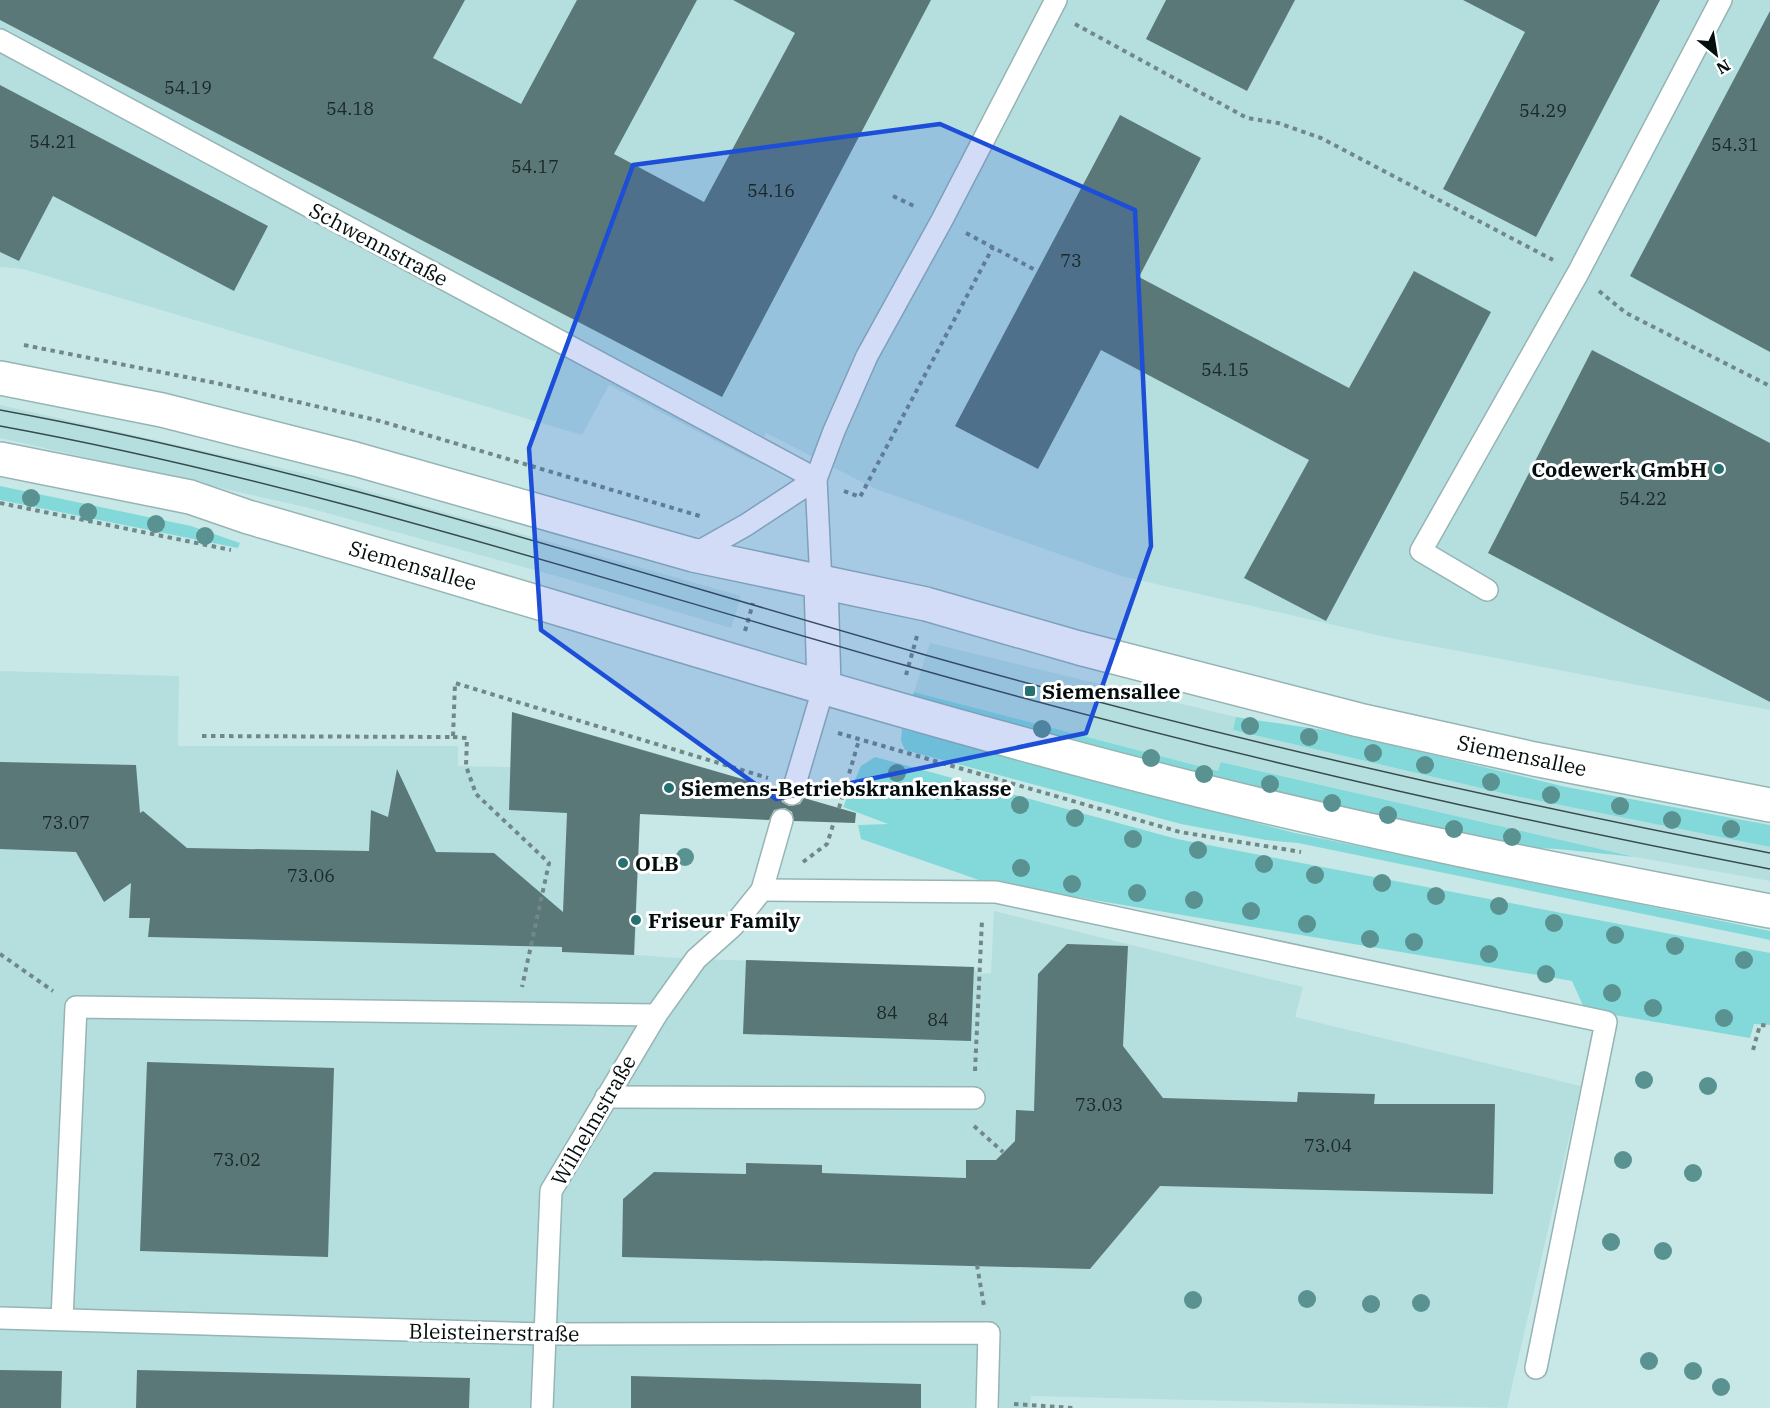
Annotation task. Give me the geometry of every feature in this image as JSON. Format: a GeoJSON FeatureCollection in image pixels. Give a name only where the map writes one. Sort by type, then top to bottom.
{"type":"FeatureCollection","features":[{"type":"Feature","properties":{"kind":"main road","name":"Siemensallee"},"geometry":{"type":"LineString","coordinates":[[0,378],[162,410],[355,459],[693,555],[926,604],[1079,648],[1359,720],[1534,759],[1770,805]]}},
{"type":"Feature","properties":{"kind":"main road","name":"Siemensallee"},"geometry":{"type":"LineString","coordinates":[[0,459],[190,498],[896,708],[1159,780],[1428,844],[1770,911]]}},
{"type":"Feature","properties":{"kind":"main road"},"geometry":{"type":"LineString","coordinates":[[821,583],[824,686]]}},
{"type":"Feature","properties":{"kind":"lane"},"geometry":{"type":"LineString","coordinates":[[1487,590],[1421,551],[1578,273],[1721,0]]}},
{"type":"Feature","properties":{"kind":"lane"},"geometry":{"type":"LineString","coordinates":[[821,583],[816,479],[847,400],[867,356],[995,119],[1053,5]]}},
{"type":"Feature","properties":{"kind":"lane","name":"Schwennstraße"},"geometry":{"type":"LineString","coordinates":[[0,40],[816,479]]}},
{"type":"Feature","properties":{"kind":"lane"},"geometry":{"type":"LineString","coordinates":[[693,555],[746,525],[816,479]]}},
{"type":"Feature","properties":{"kind":"lane"},"geometry":{"type":"LineString","coordinates":[[794,790],[824,686]]}},
{"type":"Feature","properties":{"kind":"lane"},"geometry":{"type":"LineString","coordinates":[[782,820],[762,890],[990,892],[1606,1022],[1536,1368]]}},
{"type":"Feature","properties":{"kind":"lane","name":"Wilhelmstraße"},"geometry":{"type":"LineString","coordinates":[[543,1408],[551,1191],[656,1015],[696,959],[733,926],[762,890]]}},
{"type":"Feature","properties":{"kind":"lane"},"geometry":{"type":"LineString","coordinates":[[62,1319],[76,1007],[656,1015]]}},
{"type":"Feature","properties":{"kind":"lane"},"geometry":{"type":"LineString","coordinates":[[606,1097],[974,1098]]}},
{"type":"Feature","properties":{"kind":"lane","name":"Bleisteinerstraße"},"geometry":{"type":"LineString","coordinates":[[0,1318],[544,1334],[988,1333]]}},
{"type":"Feature","properties":{"kind":"lane"},"geometry":{"type":"LineString","coordinates":[[987,1408],[988,1333]]}},
{"type":"Feature","properties":{"kind":"path"},"geometry":{"type":"LineString","coordinates":[[1053,5],[1247,118],[1278,123],[1321,138],[1578,273],[1626,313],[1770,386]]}},
{"type":"Feature","properties":{"kind":"path"},"geometry":{"type":"LineString","coordinates":[[816,479],[860,497],[993,247]]}},
{"type":"Feature","properties":{"kind":"path"},"geometry":{"type":"LineString","coordinates":[[0,503],[242,552]]}},
{"type":"Feature","properties":{"kind":"path"},"geometry":{"type":"LineString","coordinates":[[737,660],[764,570]]}},
{"type":"Feature","properties":{"kind":"path"},"geometry":{"type":"LineString","coordinates":[[884,748],[926,604]]}},
{"type":"Feature","properties":{"kind":"path"},"geometry":{"type":"LineString","coordinates":[[453,737],[455,683],[794,790]]}},
{"type":"Feature","properties":{"kind":"path"},"geometry":{"type":"LineString","coordinates":[[202,736],[467,738],[466,766],[476,794],[549,863],[516,1014]]}},
{"type":"Feature","properties":{"kind":"path"},"geometry":{"type":"LineString","coordinates":[[839,808],[859,740]]}},
{"type":"Feature","properties":{"kind":"path"},"geometry":{"type":"LineString","coordinates":[[978,974],[990,892]]}},
{"type":"Feature","properties":{"kind":"path"},"geometry":{"type":"LineString","coordinates":[[0,954],[76,1007]]}},
{"type":"Feature","properties":{"kind":"path"},"geometry":{"type":"LineString","coordinates":[[1753,1050],[1760,1025],[1770,1026]]}},
{"type":"Feature","properties":{"kind":"path"},"geometry":{"type":"LineString","coordinates":[[977,1265],[988,1333]]}},
{"type":"Feature","properties":{"kind":"path"},"geometry":{"type":"LineString","coordinates":[[1030,1405],[1073,1408]]}},
{"type":"Feature","properties":{"kind":"highlighted area"},"geometry":{"type":"Polygon","coordinates":[[[940,124],[1135,210],[1151,546],[1086,733],[776,799],[541,630],[529,448],[633,165],[940,124]]]}},
{"type":"Feature","properties":{"kind":"shaded area"},"geometry":{"type":"Polygon","coordinates":[[[0,0],[1770,0],[1770,710],[1390,638],[1121,576],[876,489],[766,433],[752,460],[609,385],[582,435],[23,269],[0,267],[0,0]]]}},
{"type":"Feature","properties":{"kind":"shaded area"},"geometry":{"type":"Polygon","coordinates":[[[0,405],[312,475],[741,596],[731,628],[560,577],[305,507],[0,438],[0,405]]]}},
{"type":"Feature","properties":{"kind":"shaded area"},"geometry":{"type":"Polygon","coordinates":[[[0,486],[191,526],[240,543],[238,548],[0,500],[0,486]]]}},
{"type":"Feature","properties":{"kind":"shaded area"},"geometry":{"type":"Polygon","coordinates":[[[930,643],[1236,717],[1233,730],[1515,796],[1770,847],[1770,881],[1635,857],[1222,762],[1218,771],[914,692],[930,643]]]}},
{"type":"Feature","properties":{"kind":"shaded area"},"geometry":{"type":"Polygon","coordinates":[[[0,671],[179,676],[178,746],[458,746],[458,766],[510,767],[512,712],[693,764],[691,816],[614,812],[613,838],[639,839],[635,955],[696,959],[974,967],[978,974],[991,973],[994,911],[1303,987],[1295,1017],[1581,1086],[1507,1408],[1031,1396],[1030,1408],[0,1408],[0,671]]]}},
{"type":"Feature","properties":{"kind":"shaded area"},"geometry":{"type":"Polygon","coordinates":[[[914,692],[1218,771],[1221,762],[1635,857],[1558,849],[1491,846],[911,702],[914,692]]]}},
{"type":"Feature","properties":{"kind":"shaded area"},"geometry":{"type":"Polygon","coordinates":[[[1236,717],[1343,733],[1566,787],[1770,825],[1770,847],[1515,796],[1233,730],[1236,717]]]}},
{"type":"Feature","properties":{"kind":"shaded area"},"geometry":{"type":"Polygon","coordinates":[[[902,729],[1295,833],[1770,931],[1770,940],[1298,843],[1266,840],[1181,824],[905,750],[901,741],[902,729]]]}},
{"type":"Feature","properties":{"kind":"shaded area"},"geometry":{"type":"Polygon","coordinates":[[[875,757],[1177,839],[1770,953],[1770,1025],[1754,1024],[1750,1038],[1585,1010],[1572,981],[982,881],[861,839],[858,825],[888,824],[843,807],[861,766],[875,757]]]}},
{"type":"Feature","properties":{"kind":"building"},"geometry":{"type":"Polygon","coordinates":[[[0,0],[465,0],[433,58],[521,104],[577,0],[697,0],[614,154],[704,202],[795,33],[733,0],[931,0],[722,397],[0,20],[0,0]]]}},
{"type":"Feature","properties":{"kind":"building"},"geometry":{"type":"Polygon","coordinates":[[[1166,0],[1295,0],[1247,91],[1146,39],[1166,0]]]}},
{"type":"Feature","properties":{"kind":"building"},"geometry":{"type":"Polygon","coordinates":[[[1463,0],[1660,0],[1536,237],[1443,189],[1525,32],[1463,0]]]}},
{"type":"Feature","properties":{"kind":"building"},"geometry":{"type":"Polygon","coordinates":[[[1770,11],[1770,352],[1630,276],[1770,11]]]}},
{"type":"Feature","properties":{"kind":"building"},"geometry":{"type":"Polygon","coordinates":[[[0,85],[268,226],[234,291],[53,196],[19,261],[0,252],[0,85]]]}},
{"type":"Feature","properties":{"kind":"building"},"geometry":{"type":"Polygon","coordinates":[[[1120,115],[1201,158],[1139,277],[1349,388],[1414,271],[1491,312],[1326,621],[1244,578],[1309,460],[1101,350],[1038,469],[955,426],[1120,115]]]}},
{"type":"Feature","properties":{"kind":"building"},"geometry":{"type":"Polygon","coordinates":[[[1592,350],[1770,443],[1770,702],[1488,553],[1592,350]]]}},
{"type":"Feature","properties":{"kind":"building"},"geometry":{"type":"Polygon","coordinates":[[[512,712],[780,790],[782,802],[789,806],[800,804],[804,798],[856,813],[855,823],[794,821],[792,812],[785,808],[774,810],[769,820],[640,814],[634,955],[562,952],[562,947],[148,937],[150,918],[129,918],[131,883],[104,902],[76,852],[0,849],[0,762],[136,765],[140,813],[143,811],[187,848],[369,851],[371,810],[388,817],[397,769],[436,852],[494,853],[563,912],[567,813],[509,810],[512,712]]]}},
{"type":"Feature","properties":{"kind":"building"},"geometry":{"type":"Polygon","coordinates":[[[1067,944],[1128,946],[1123,1046],[1163,1098],[1297,1102],[1298,1092],[1375,1094],[1374,1104],[1495,1104],[1493,1194],[1160,1186],[1090,1269],[622,1257],[623,1199],[654,1172],[746,1174],[746,1163],[822,1165],[822,1173],[966,1178],[966,1160],[996,1160],[1015,1141],[1016,1110],[1034,1111],[1038,974],[1067,944]]]}},
{"type":"Feature","properties":{"kind":"building"},"geometry":{"type":"Polygon","coordinates":[[[746,960],[974,967],[971,1041],[743,1034],[746,960]]]}},
{"type":"Feature","properties":{"kind":"building"},"geometry":{"type":"Polygon","coordinates":[[[147,1062],[334,1068],[328,1257],[140,1251],[147,1062]]]}},
{"type":"Feature","properties":{"kind":"building"},"geometry":{"type":"Polygon","coordinates":[[[0,1370],[62,1371],[61,1408],[0,1408],[0,1370]]]}},
{"type":"Feature","properties":{"kind":"building"},"geometry":{"type":"Polygon","coordinates":[[[137,1370],[470,1378],[469,1408],[136,1408],[137,1370]]]}},
{"type":"Feature","properties":{"kind":"building"},"geometry":{"type":"Polygon","coordinates":[[[631,1376],[921,1384],[921,1408],[631,1408],[631,1376]]]}},
{"type":"Feature","properties":{"kind":"tram line"},"geometry":{"type":"LineString","coordinates":[[0,410],[117,433],[349,489],[922,654],[1132,711],[1450,787],[1770,853]]}},
{"type":"Feature","properties":{"kind":"tram line"},"geometry":{"type":"LineString","coordinates":[[0,426],[115,449],[342,504],[904,665],[1119,723],[1444,801],[1770,869]]}},
{"type":"Feature","properties":{"kind":"place","name":"Codewerk GmbH"},"geometry":{"type":"Point","coordinates":[1719,469]}},
{"type":"Feature","properties":{"kind":"place","name":"Siemensallee"},"geometry":{"type":"Point","coordinates":[1030,691]}},
{"type":"Feature","properties":{"kind":"place","name":"Siemens-Betriebskrankenkasse"},"geometry":{"type":"Point","coordinates":[669,788]}},
{"type":"Feature","properties":{"kind":"place","name":"OLB"},"geometry":{"type":"Point","coordinates":[623,863]}},
{"type":"Feature","properties":{"kind":"place","name":"Friseur Family"},"geometry":{"type":"Point","coordinates":[636,920]}}]}
